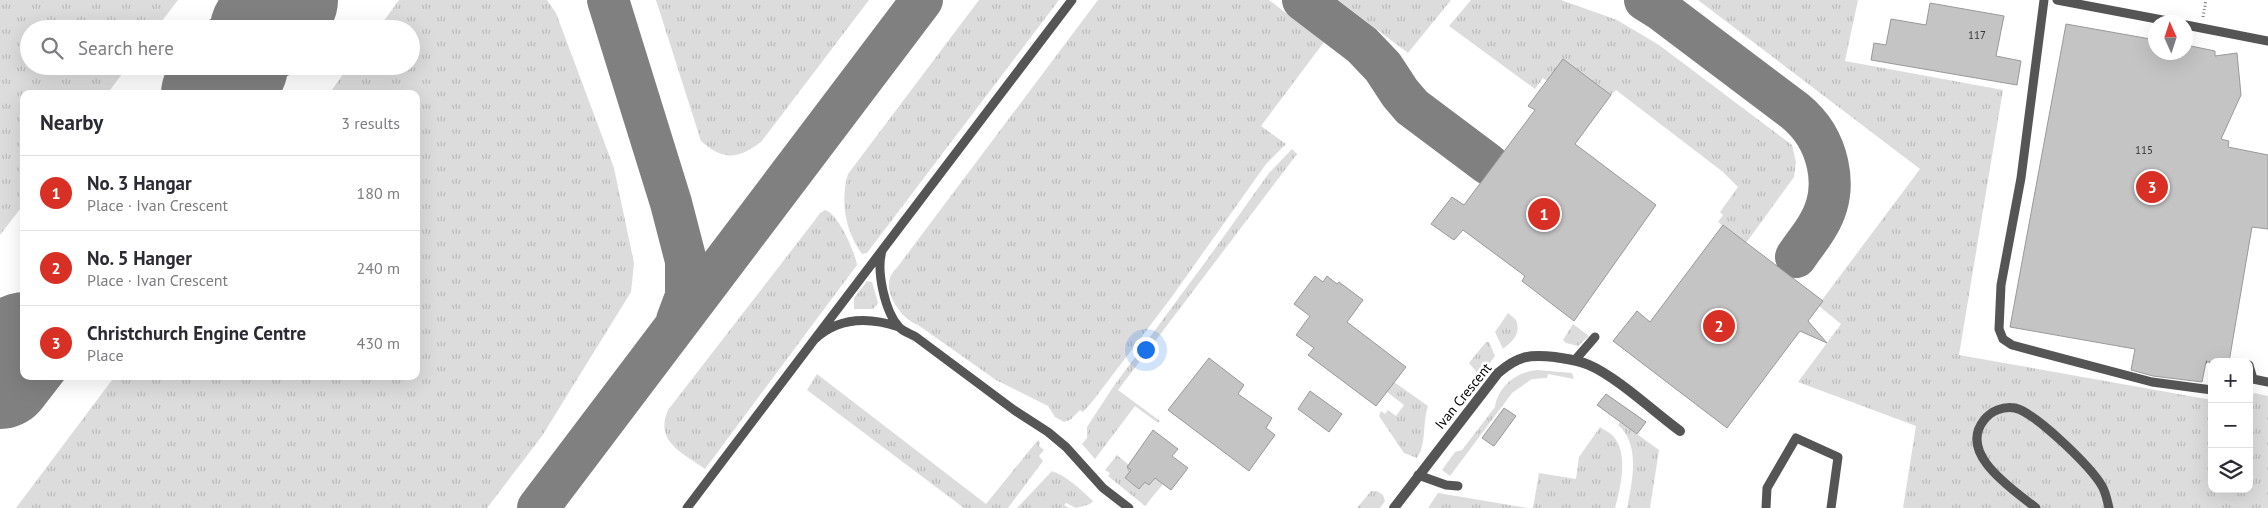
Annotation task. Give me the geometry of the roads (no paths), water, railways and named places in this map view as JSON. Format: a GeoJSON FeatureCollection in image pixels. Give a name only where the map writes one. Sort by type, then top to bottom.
{"type":"FeatureCollection","features":[{"type":"Feature","properties":{"kind":"street","name":"Ivan Crescent"},"geometry":{"type":"LineString","coordinates":[[1394,508],[1498,373],[1506,366],[1529,355],[1575,360],[1604,373],[1680,431]]}},
{"type":"Feature","properties":{"kind":"lane"},"geometry":{"type":"LineString","coordinates":[[687,508],[883,246],[1072,0]]}},
{"type":"Feature","properties":{"kind":"lane"},"geometry":{"type":"LineString","coordinates":[[2044,0],[2021,178],[2001,285],[1999,329],[2003,339],[2012,345],[2118,374],[2152,382],[2208,389]]}},
{"type":"Feature","properties":{"kind":"lane"},"geometry":{"type":"LineString","coordinates":[[2057,0],[2148,17]]}},
{"type":"Feature","properties":{"kind":"lane"},"geometry":{"type":"LineString","coordinates":[[2193,26],[2268,41]]}},
{"type":"Feature","properties":{"kind":"lane"},"geometry":{"type":"LineString","coordinates":[[883,246],[880,267],[882,290],[899,327]]}},
{"type":"Feature","properties":{"kind":"lane"},"geometry":{"type":"LineString","coordinates":[[814,340],[828,328],[857,321],[875,321],[899,327],[916,336],[1014,410],[1048,432],[1066,447],[1103,488],[1130,508]]}},
{"type":"Feature","properties":{"kind":"lane"},"geometry":{"type":"LineString","coordinates":[[1575,360],[1595,337]]}},
{"type":"Feature","properties":{"kind":"lane"},"geometry":{"type":"LineString","coordinates":[[2253,380],[2268,382]]}},
{"type":"Feature","properties":{"kind":"lane"},"geometry":{"type":"LineString","coordinates":[[2036,508],[1996,474],[1978,449],[1976,440],[1979,426],[1993,412],[2009,407],[2019,409],[2050,432],[2076,455],[2099,481],[2107,497],[2109,508]]}},
{"type":"Feature","properties":{"kind":"lane"},"geometry":{"type":"LineString","coordinates":[[1766,508],[1767,488],[1796,438],[1838,456],[1831,508]]}},
{"type":"Feature","properties":{"kind":"lane"},"geometry":{"type":"LineString","coordinates":[[1418,475],[1446,485],[1458,486]]}},
{"type":"Feature","properties":{"kind":"place","name":"Christchurch Engine Centre"},"geometry":{"type":"Point","coordinates":[2152,187]}},
{"type":"Feature","properties":{"kind":"place","name":"No. 3 Hangar"},"geometry":{"type":"Point","coordinates":[1544,214]}},
{"type":"Feature","properties":{"kind":"place","name":"No. 5 Hanger"},"geometry":{"type":"Point","coordinates":[1719,326]}}]}
